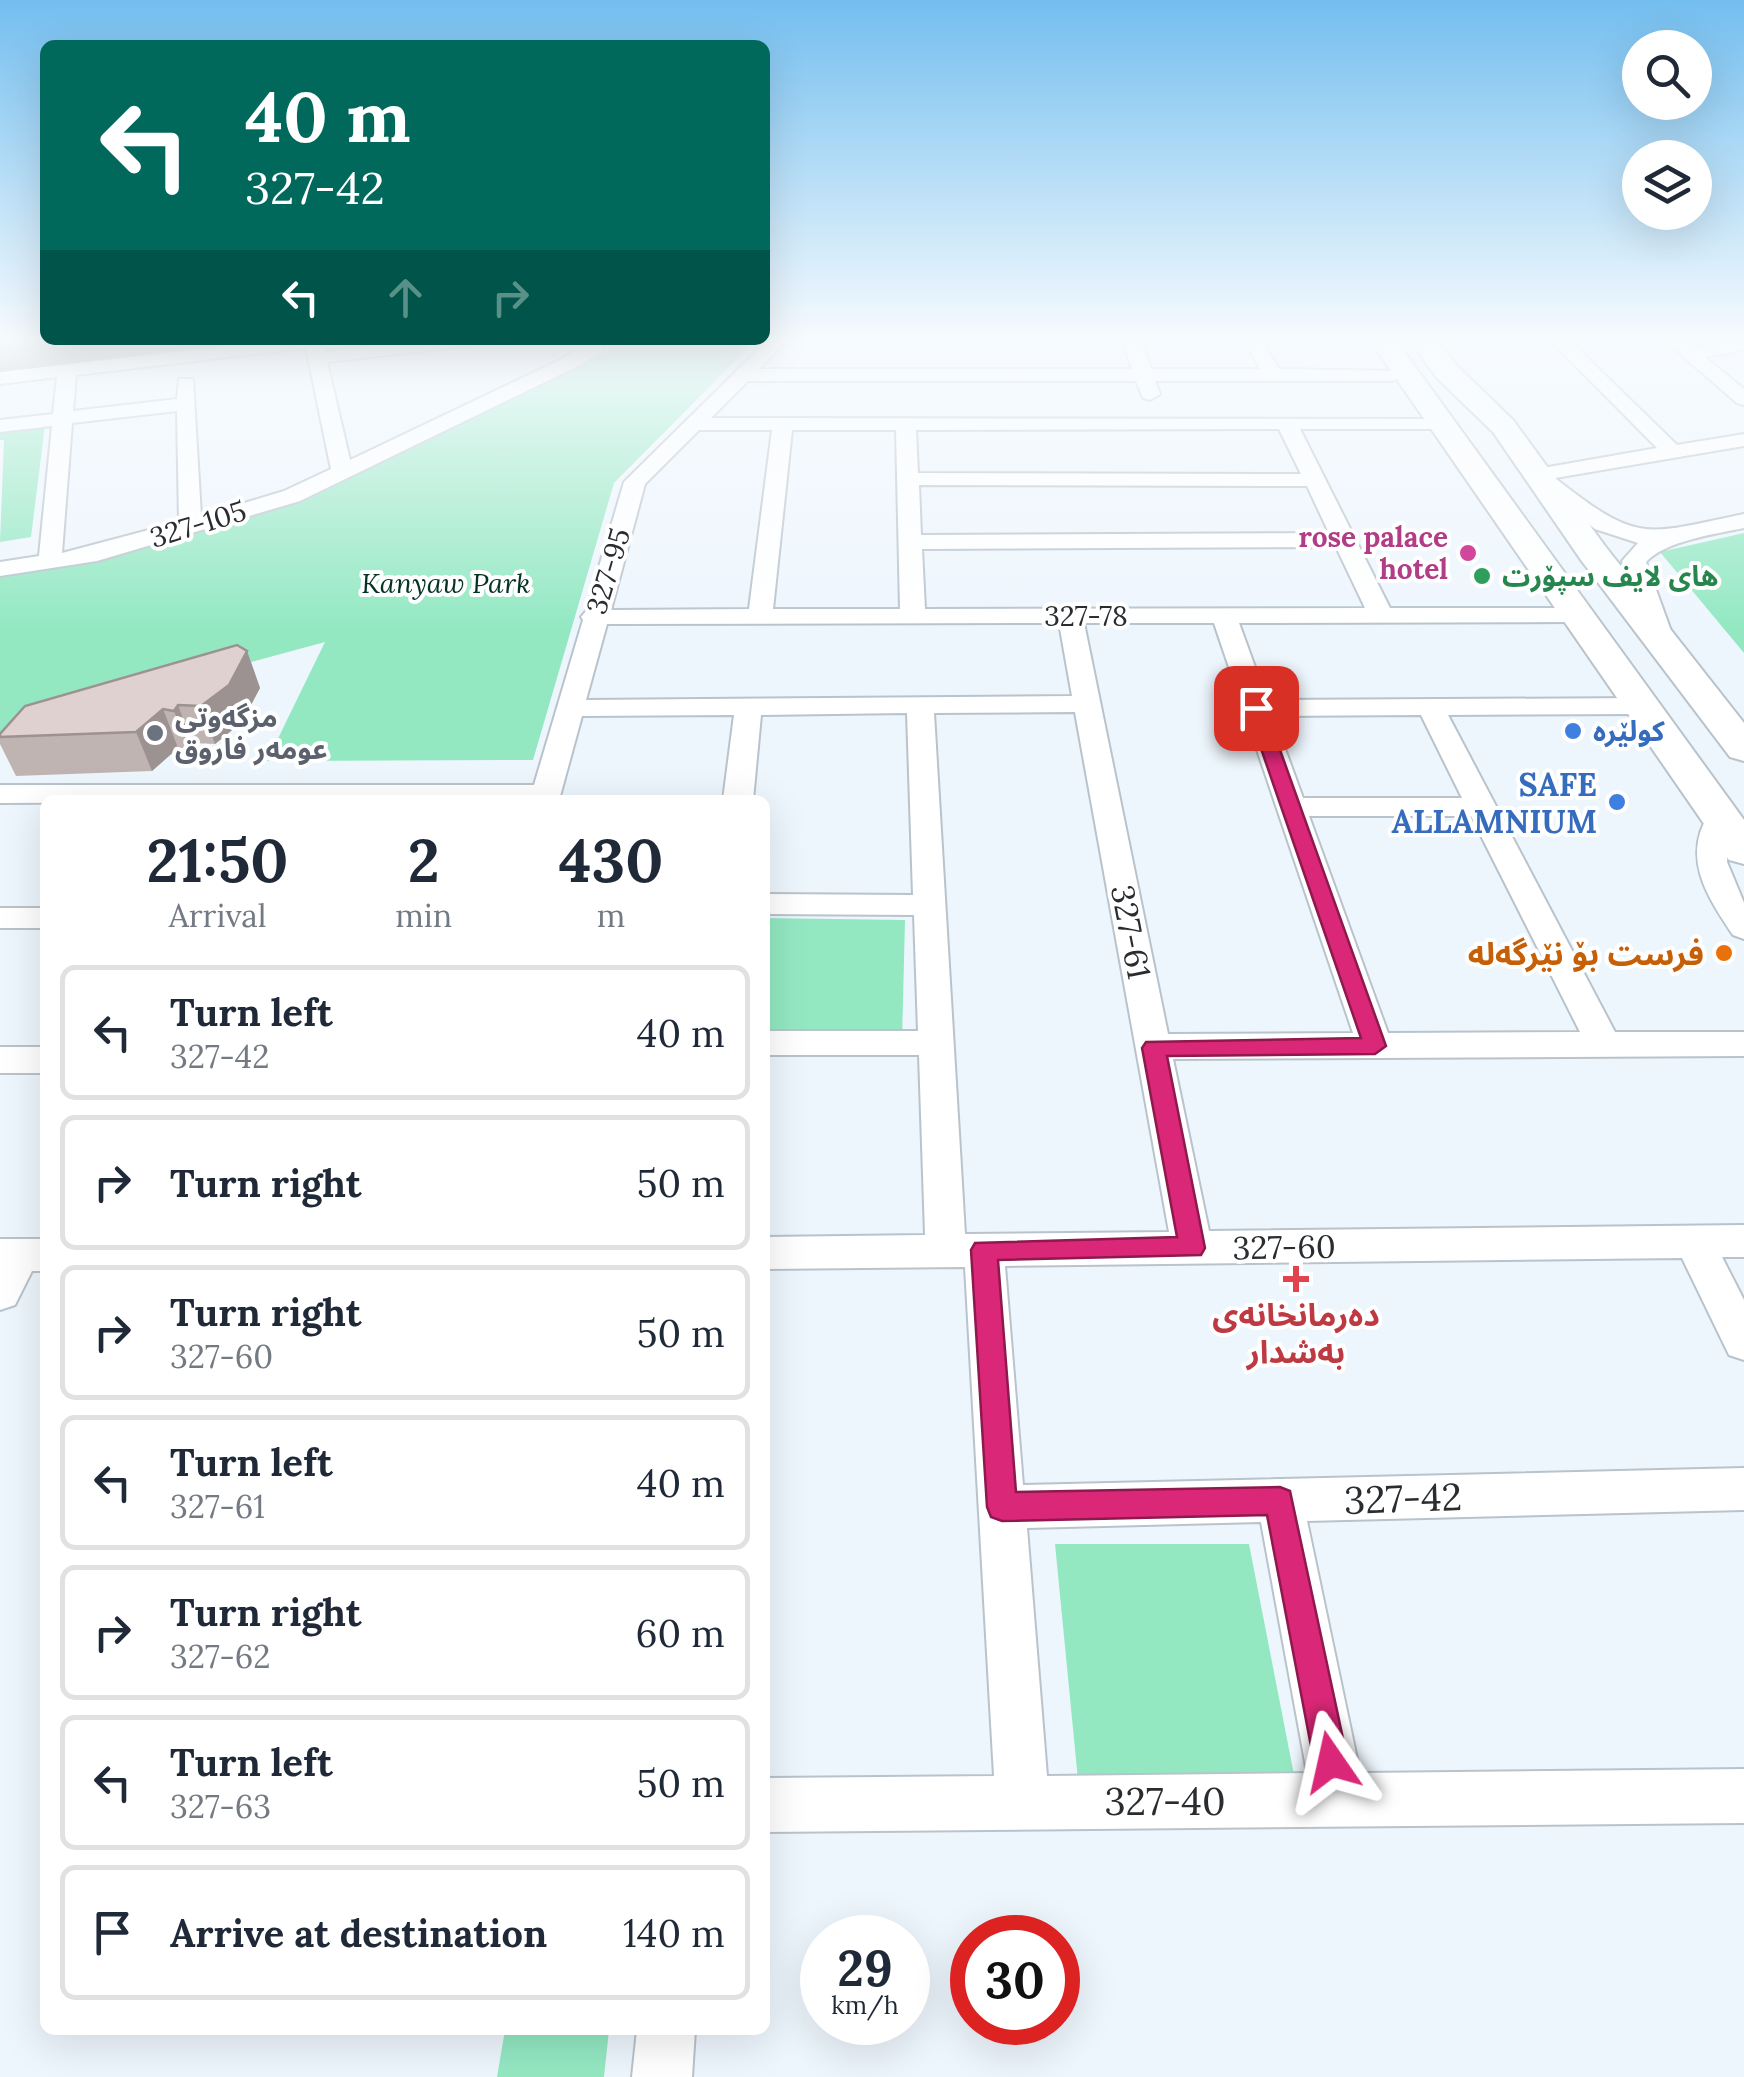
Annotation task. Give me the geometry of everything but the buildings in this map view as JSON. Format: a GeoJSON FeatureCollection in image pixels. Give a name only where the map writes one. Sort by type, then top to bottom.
{"type":"FeatureCollection","features":[{"type":"Feature","properties":{"kind":"highway"},"geometry":{"type":"LineString","coordinates":[[1452,436],[1744,851]]}},
{"type":"Feature","properties":{"kind":"highway"},"geometry":{"type":"LineString","coordinates":[[1510,436],[1744,749]]}},
{"type":"Feature","properties":{"kind":"street"},"geometry":{"type":"LineString","coordinates":[[50,562],[61,436]]}},
{"type":"Feature","properties":{"kind":"street"},"geometry":{"type":"LineString","coordinates":[[188,436],[190,527]]}},
{"type":"Feature","properties":{"kind":"street"},"geometry":{"type":"LineString","coordinates":[[334,436],[342,472]]}},
{"type":"Feature","properties":{"kind":"street","name":"327-105"},"geometry":{"type":"LineString","coordinates":[[0,569],[89,556],[292,496],[416,436]]}},
{"type":"Feature","properties":{"kind":"street","name":"327-95"},"geometry":{"type":"LineString","coordinates":[[545,795],[635,482],[681,436]]}},
{"type":"Feature","properties":{"kind":"street"},"geometry":{"type":"LineString","coordinates":[[760,617],[782,436]]}},
{"type":"Feature","properties":{"kind":"street"},"geometry":{"type":"LineString","coordinates":[[906,436],[913,616]]}},
{"type":"Feature","properties":{"kind":"street"},"geometry":{"type":"LineString","coordinates":[[1293,436],[1381,615]]}},
{"type":"Feature","properties":{"kind":"street"},"geometry":{"type":"LineString","coordinates":[[1657,436],[1674,453]]}},
{"type":"Feature","properties":{"kind":"street"},"geometry":{"type":"LineString","coordinates":[[1537,474],[1744,440]]}},
{"type":"Feature","properties":{"kind":"street"},"geometry":{"type":"LineString","coordinates":[[1537,474],[1607,526],[1624,534],[1652,537],[1744,522],[1652,545],[1636,555],[1636,566],[1662,642]]}},
{"type":"Feature","properties":{"kind":"street"},"geometry":{"type":"LineString","coordinates":[[908,479],[1079,495],[1315,480]]}},
{"type":"Feature","properties":{"kind":"street"},"geometry":{"type":"LineString","coordinates":[[1079,495],[1090,542]]}},
{"type":"Feature","properties":{"kind":"street"},"geometry":{"type":"LineString","coordinates":[[910,542],[1344,540]]}},
{"type":"Feature","properties":{"kind":"street","name":"327-78"},"geometry":{"type":"LineString","coordinates":[[593,618],[1579,614]]}},
{"type":"Feature","properties":{"kind":"street","name":"327-61"},"geometry":{"type":"LineString","coordinates":[[1070,616],[1192,1248]]}},
{"type":"Feature","properties":{"kind":"street"},"geometry":{"type":"LineString","coordinates":[[1224,616],[1375,1046]]}},
{"type":"Feature","properties":{"kind":"street"},"geometry":{"type":"LineString","coordinates":[[569,708],[1087,704]]}},
{"type":"Feature","properties":{"kind":"street"},"geometry":{"type":"LineString","coordinates":[[920,706],[936,1044],[1002,1507],[1022,1803]]}},
{"type":"Feature","properties":{"kind":"street"},"geometry":{"type":"LineString","coordinates":[[1256,708],[1643,706]]}},
{"type":"Feature","properties":{"kind":"street"},"geometry":{"type":"LineString","coordinates":[[739,795],[748,707]]}},
{"type":"Feature","properties":{"kind":"street"},"geometry":{"type":"LineString","coordinates":[[1430,707],[1604,1045]]}},
{"type":"Feature","properties":{"kind":"street"},"geometry":{"type":"LineString","coordinates":[[0,794],[113,795]]}},
{"type":"Feature","properties":{"kind":"street"},"geometry":{"type":"LineString","coordinates":[[1291,807],[1481,807]]}},
{"type":"Feature","properties":{"kind":"street"},"geometry":{"type":"LineString","coordinates":[[1720,817],[1710,840],[1710,867],[1744,928]]}},
{"type":"Feature","properties":{"kind":"street"},"geometry":{"type":"LineString","coordinates":[[770,904],[930,905]]}},
{"type":"Feature","properties":{"kind":"street"},"geometry":{"type":"LineString","coordinates":[[0,918],[40,918]]}},
{"type":"Feature","properties":{"kind":"street"},"geometry":{"type":"LineString","coordinates":[[770,1043],[936,1044]]}},
{"type":"Feature","properties":{"kind":"street"},"geometry":{"type":"LineString","coordinates":[[1154,1048],[1744,1044]]}},
{"type":"Feature","properties":{"kind":"street"},"geometry":{"type":"LineString","coordinates":[[0,1060],[40,1060]]}},
{"type":"Feature","properties":{"kind":"street","name":"327-60"},"geometry":{"type":"LineString","coordinates":[[770,1252],[1744,1241]]}},
{"type":"Feature","properties":{"kind":"street"},"geometry":{"type":"LineString","coordinates":[[1694,1242],[1744,1342]]}},
{"type":"Feature","properties":{"kind":"street"},"geometry":{"type":"LineString","coordinates":[[0,1293],[22,1255]]}},
{"type":"Feature","properties":{"kind":"street","name":"327-42"},"geometry":{"type":"LineString","coordinates":[[1002,1507],[1744,1488]]}},
{"type":"Feature","properties":{"kind":"street"},"geometry":{"type":"LineString","coordinates":[[1280,1501],[1338,1800]]}},
{"type":"Feature","properties":{"kind":"street","name":"327-40"},"geometry":{"type":"LineString","coordinates":[[770,1805],[1744,1796]]}},
{"type":"Feature","properties":{"kind":"street"},"geometry":{"type":"LineString","coordinates":[[662,2077],[666,2035]]}},
{"type":"Feature","properties":{"kind":"green space"},"geometry":{"type":"Polygon","coordinates":[[[0,436],[44,436],[31,537],[0,542],[4,440],[0,436]]]}},
{"type":"Feature","properties":{"kind":"green space","name":"Kanyaw Park"},"geometry":{"type":"Polygon","coordinates":[[[436,436],[661,436],[614,483],[533,760],[267,761],[325,642],[26,723],[0,742],[0,573],[93,559],[308,499],[436,436]]]}},
{"type":"Feature","properties":{"kind":"green space"},"geometry":{"type":"Polygon","coordinates":[[[1744,533],[1744,653],[1660,552],[1744,533]]]}},
{"type":"Feature","properties":{"kind":"green space"},"geometry":{"type":"Polygon","coordinates":[[[770,918],[905,920],[902,1041],[770,1039],[770,918]]]}},
{"type":"Feature","properties":{"kind":"green space"},"geometry":{"type":"Polygon","coordinates":[[[1055,1544],[1249,1544],[1295,1780],[1078,1780],[1055,1544]]]}},
{"type":"Feature","properties":{"kind":"green space"},"geometry":{"type":"Polygon","coordinates":[[[504,2035],[608,2035],[604,2077],[497,2077],[504,2035]]]}},
{"type":"Feature","properties":{"kind":"place","name":"rose palace hotel"},"geometry":{"type":"Point","coordinates":[1468,553]}},
{"type":"Feature","properties":{"kind":"place","name":"های لایف سپۆرت"},"geometry":{"type":"Point","coordinates":[1482,576]}},
{"type":"Feature","properties":{"kind":"place","name":"کولێرە"},"geometry":{"type":"Point","coordinates":[1573,731]}},
{"type":"Feature","properties":{"kind":"place","name":"مزگەوتی عومەر فاروق"},"geometry":{"type":"Point","coordinates":[155,733]}},
{"type":"Feature","properties":{"kind":"place","name":"SAFE ALLAMNIUM"},"geometry":{"type":"Point","coordinates":[1617,802]}},
{"type":"Feature","properties":{"kind":"place","name":"فرست بۆ نێرگەلە"},"geometry":{"type":"Point","coordinates":[1724,953]}},
{"type":"Feature","properties":{"kind":"place","name":"دەرمانخانەی بەشدار"},"geometry":{"type":"Point","coordinates":[1296,1279]}},
{"type":"Feature","properties":{"kind":"route"},"geometry":{"type":"LineString","coordinates":[[1256,708],[1375,1046],[1154,1048],[1192,1248],[984,1250],[1002,1507],[1280,1501],[1331,1762]]}}]}
